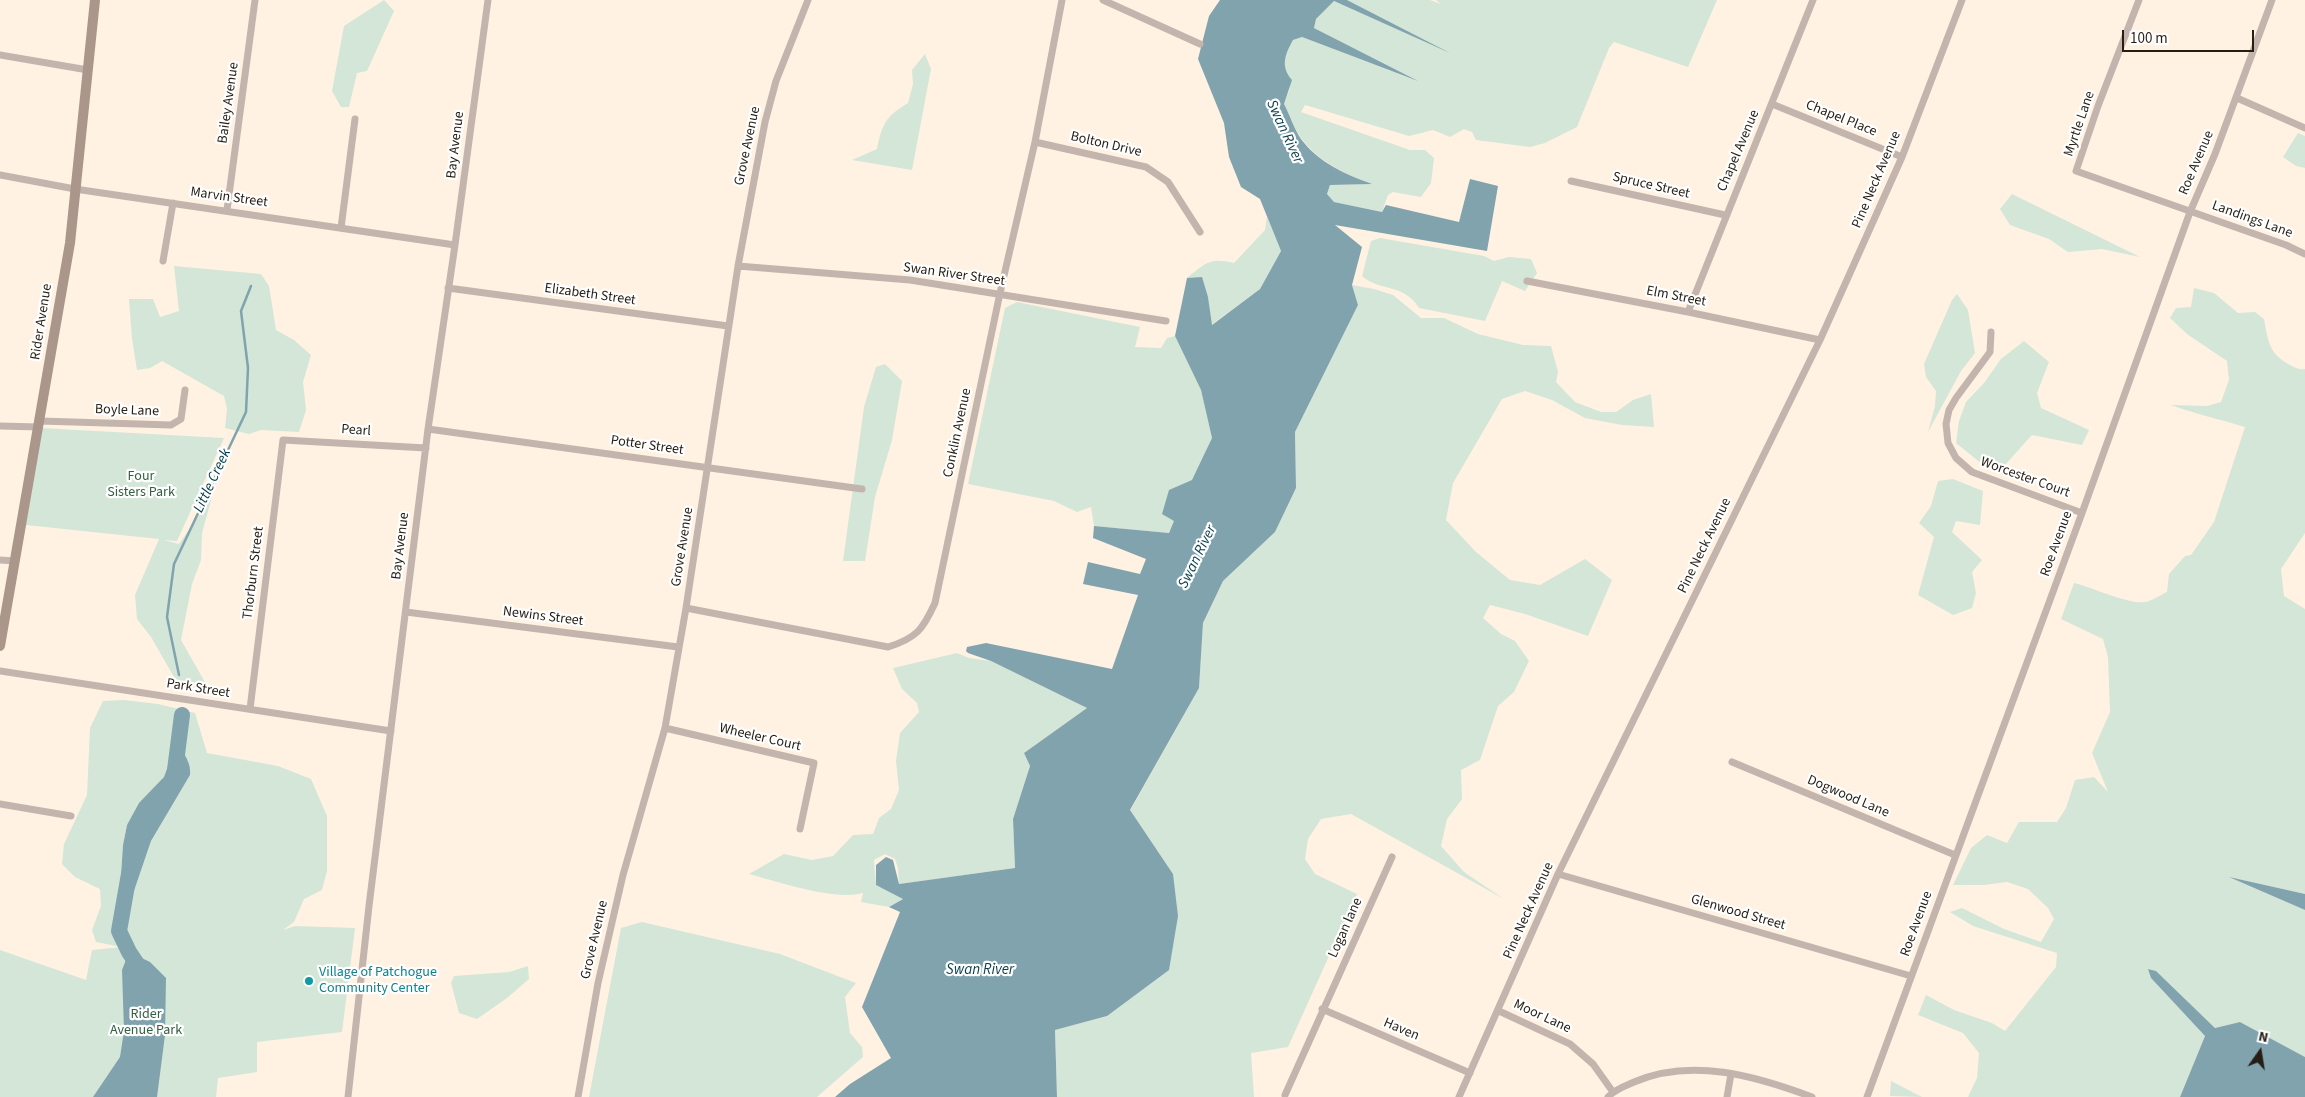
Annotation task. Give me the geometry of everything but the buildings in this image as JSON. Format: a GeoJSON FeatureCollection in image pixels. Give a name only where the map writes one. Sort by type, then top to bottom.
{"type":"FeatureCollection","features":[{"type":"Feature","properties":{"kind":"street","name":"Rider Avenue"},"geometry":{"type":"LineString","coordinates":[[0,646],[70,243],[95,0]]}},
{"type":"Feature","properties":{"kind":"street","name":"Bailey Avenue"},"geometry":{"type":"LineString","coordinates":[[227,210],[255,0]]}},
{"type":"Feature","properties":{"kind":"street","name":"Bay Avenue"},"geometry":{"type":"LineString","coordinates":[[348,1097],[368,906],[392,731],[428,429],[488,0]]}},
{"type":"Feature","properties":{"kind":"street","name":"Grove Avenue"},"geometry":{"type":"LineString","coordinates":[[578,1097],[598,983],[620,885],[665,728],[686,608],[728,326],[766,118],[776,81],[808,0]]}},
{"type":"Feature","properties":{"kind":"street","name":"Conklin Avenue"},"geometry":{"type":"LineString","coordinates":[[686,608],[888,647],[913,637],[925,626],[935,603],[1000,293],[1035,142],[1062,0]]}},
{"type":"Feature","properties":{"kind":"street"},"geometry":{"type":"LineString","coordinates":[[1103,0],[1200,44]]}},
{"type":"Feature","properties":{"kind":"street","name":"Chapel Avenue"},"geometry":{"type":"LineString","coordinates":[[1688,312],[1725,215],[1813,0]]}},
{"type":"Feature","properties":{"kind":"street","name":"Pine Neck Avenue"},"geometry":{"type":"LineString","coordinates":[[1459,1097],[1558,874],[1820,340],[1902,157],[1962,0]]}},
{"type":"Feature","properties":{"kind":"street","name":"Myrtle Lane"},"geometry":{"type":"LineString","coordinates":[[2139,0],[2098,106],[2076,171],[2190,212]]}},
{"type":"Feature","properties":{"kind":"street","name":"Roe Avenue"},"geometry":{"type":"LineString","coordinates":[[1867,1097],[2082,513],[2190,212],[2237,98],[2272,0]]}},
{"type":"Feature","properties":{"kind":"street"},"geometry":{"type":"LineString","coordinates":[[0,55],[88,70]]}},
{"type":"Feature","properties":{"kind":"street"},"geometry":{"type":"LineString","coordinates":[[2237,98],[2305,128]]}},
{"type":"Feature","properties":{"kind":"street","name":"Chapel Place"},"geometry":{"type":"LineString","coordinates":[[1772,104],[1902,157]]}},
{"type":"Feature","properties":{"kind":"street"},"geometry":{"type":"LineString","coordinates":[[341,228],[355,119]]}},
{"type":"Feature","properties":{"kind":"street","name":"Bolton Drive"},"geometry":{"type":"LineString","coordinates":[[1035,142],[1146,166],[1168,182],[1200,232]]}},
{"type":"Feature","properties":{"kind":"street","name":"Marvin Street"},"geometry":{"type":"LineString","coordinates":[[0,175],[75,189],[455,245]]}},
{"type":"Feature","properties":{"kind":"street","name":"Spruce Street"},"geometry":{"type":"LineString","coordinates":[[1571,180],[1725,215]]}},
{"type":"Feature","properties":{"kind":"street"},"geometry":{"type":"LineString","coordinates":[[163,261],[173,203]]}},
{"type":"Feature","properties":{"kind":"street","name":"Landings Lane"},"geometry":{"type":"LineString","coordinates":[[2190,212],[2286,245],[2305,254]]}},
{"type":"Feature","properties":{"kind":"street","name":"Swan River Street"},"geometry":{"type":"LineString","coordinates":[[738,266],[910,280],[1166,321]]}},
{"type":"Feature","properties":{"kind":"street","name":"Elm Street"},"geometry":{"type":"LineString","coordinates":[[1527,281],[1820,340]]}},
{"type":"Feature","properties":{"kind":"street","name":"Elizabeth Street"},"geometry":{"type":"LineString","coordinates":[[448,288],[728,326]]}},
{"type":"Feature","properties":{"kind":"street","name":"Worcester Court"},"geometry":{"type":"LineString","coordinates":[[1991,332],[1990,352],[1949,410],[1946,424],[1948,443],[1956,458],[1972,472],[2082,513]]}},
{"type":"Feature","properties":{"kind":"street","name":"Boyle Lane"},"geometry":{"type":"LineString","coordinates":[[39,424],[171,425],[181,419],[185,390]]}},
{"type":"Feature","properties":{"kind":"street"},"geometry":{"type":"LineString","coordinates":[[0,426],[39,424]]}},
{"type":"Feature","properties":{"kind":"street","name":"Potter Street"},"geometry":{"type":"LineString","coordinates":[[428,429],[862,488]]}},
{"type":"Feature","properties":{"kind":"street","name":"Pearl"},"geometry":{"type":"LineString","coordinates":[[284,440],[426,448]]}},
{"type":"Feature","properties":{"kind":"street","name":"Thorburn Street"},"geometry":{"type":"LineString","coordinates":[[250,710],[284,440]]}},
{"type":"Feature","properties":{"kind":"street"},"geometry":{"type":"LineString","coordinates":[[0,560],[15,562]]}},
{"type":"Feature","properties":{"kind":"street","name":"Newins Street"},"geometry":{"type":"LineString","coordinates":[[406,612],[678,647]]}},
{"type":"Feature","properties":{"kind":"street","name":"Park Street"},"geometry":{"type":"LineString","coordinates":[[0,671],[392,731]]}},
{"type":"Feature","properties":{"kind":"street","name":"Wheeler Court"},"geometry":{"type":"LineString","coordinates":[[665,728],[814,763],[800,829]]}},
{"type":"Feature","properties":{"kind":"street","name":"Dogwood Lane"},"geometry":{"type":"LineString","coordinates":[[1732,762],[1955,855]]}},
{"type":"Feature","properties":{"kind":"street"},"geometry":{"type":"LineString","coordinates":[[0,804],[71,816]]}},
{"type":"Feature","properties":{"kind":"street","name":"Logan lane"},"geometry":{"type":"LineString","coordinates":[[1322,1009],[1392,856]]}},
{"type":"Feature","properties":{"kind":"street","name":"Glenwood Street"},"geometry":{"type":"LineString","coordinates":[[1558,874],[1911,976]]}},
{"type":"Feature","properties":{"kind":"street"},"geometry":{"type":"LineString","coordinates":[[1285,1095],[1322,1009]]}},
{"type":"Feature","properties":{"kind":"street","name":"Haven"},"geometry":{"type":"LineString","coordinates":[[1322,1009],[1470,1073]]}},
{"type":"Feature","properties":{"kind":"street","name":"Moor Lane"},"geometry":{"type":"LineString","coordinates":[[1498,1012],[1570,1044],[1593,1064],[1611,1094]]}},
{"type":"Feature","properties":{"kind":"street"},"geometry":{"type":"LineString","coordinates":[[1611,1094],[1650,1075],[1674,1070],[1698,1070],[1731,1074],[1777,1084],[1812,1097]]}},
{"type":"Feature","properties":{"kind":"street"},"geometry":{"type":"LineString","coordinates":[[1728,1097],[1731,1074]]}},
{"type":"Feature","properties":{"kind":"green space"},"geometry":{"type":"Polygon","coordinates":[[[384,0],[394,11],[367,71],[357,73],[349,107],[341,107],[332,91],[344,26],[384,0]]]}},
{"type":"Feature","properties":{"kind":"green space"},"geometry":{"type":"Polygon","coordinates":[[[1347,0],[1430,0],[1441,4],[1436,0],[1717,0],[1688,67],[1614,42],[1609,48],[1577,127],[1545,143],[1530,147],[1476,140],[1472,132],[1464,129],[1450,137],[1433,130],[1409,136],[1305,105],[1301,112],[1410,150],[1425,150],[1434,158],[1431,183],[1421,197],[1393,192],[1388,195],[1382,212],[1334,202],[1327,194],[1330,185],[1370,184],[1324,160],[1299,135],[1284,104],[1290,88],[1285,72],[1284,58],[1293,40],[1302,37],[1412,79],[1314,28],[1316,19],[1334,1],[1438,47],[1347,0]]]}},
{"type":"Feature","properties":{"kind":"green space"},"geometry":{"type":"Polygon","coordinates":[[[925,54],[931,69],[912,170],[852,160],[877,149],[886,122],[895,112],[908,103],[913,84],[912,70],[925,54]]]}},
{"type":"Feature","properties":{"kind":"green space"},"geometry":{"type":"Polygon","coordinates":[[[2298,133],[2305,136],[2305,168],[2296,166],[2283,157],[2298,133]]]}},
{"type":"Feature","properties":{"kind":"green space"},"geometry":{"type":"Polygon","coordinates":[[[2012,194],[2140,257],[2102,249],[2068,252],[2049,239],[2010,225],[2000,209],[2012,194]]]}},
{"type":"Feature","properties":{"kind":"green space"},"geometry":{"type":"Polygon","coordinates":[[[1267,217],[1281,251],[1260,289],[1211,325],[1208,297],[1187,278],[1203,265],[1213,261],[1234,263],[1265,230],[1267,217]]]}},
{"type":"Feature","properties":{"kind":"green space"},"geometry":{"type":"Polygon","coordinates":[[[1380,238],[1484,256],[1494,261],[1509,257],[1531,259],[1537,273],[1525,291],[1502,281],[1485,321],[1419,308],[1413,300],[1399,291],[1376,284],[1362,276],[1371,241],[1380,238]]]}},
{"type":"Feature","properties":{"kind":"green space"},"geometry":{"type":"Polygon","coordinates":[[[174,266],[261,274],[269,286],[276,330],[294,340],[311,355],[303,382],[306,410],[299,432],[261,430],[249,434],[225,428],[227,409],[224,396],[162,361],[150,368],[137,370],[129,299],[153,299],[160,317],[179,311],[174,266]]]}},
{"type":"Feature","properties":{"kind":"green space"},"geometry":{"type":"Polygon","coordinates":[[[1352,285],[1393,295],[1421,318],[1444,318],[1478,334],[1523,345],[1551,346],[1558,372],[1556,382],[1575,402],[1601,412],[1616,412],[1633,400],[1651,394],[1654,427],[1622,425],[1585,418],[1552,400],[1525,391],[1502,399],[1453,483],[1446,520],[1476,552],[1510,580],[1540,585],[1585,559],[1612,580],[1588,636],[1525,614],[1490,605],[1483,618],[1501,634],[1515,641],[1529,661],[1514,692],[1498,706],[1480,760],[1461,770],[1462,799],[1447,819],[1441,846],[1464,872],[1504,899],[1351,814],[1321,819],[1308,839],[1305,859],[1315,874],[1357,894],[1288,1047],[1251,1053],[1254,1097],[1057,1097],[1055,1030],[1107,1016],[1173,874],[1130,811],[1199,688],[1203,623],[1223,581],[1275,532],[1296,488],[1295,432],[1358,305],[1352,285]]]}},
{"type":"Feature","properties":{"kind":"green space"},"geometry":{"type":"Polygon","coordinates":[[[2194,288],[2214,293],[2238,313],[2255,312],[2264,319],[2268,340],[2278,356],[2294,367],[2305,369],[2305,533],[2281,569],[2284,596],[2305,609],[2305,894],[2232,878],[2305,910],[2305,1057],[2240,1022],[2215,1028],[2156,971],[2149,969],[2151,978],[2205,1036],[2180,1097],[1968,1097],[1977,1078],[1979,1053],[1963,1033],[1918,1015],[1926,995],[1954,1010],[1992,1023],[2005,1031],[2056,967],[2057,953],[1973,926],[1950,912],[1962,908],[2004,929],[2041,942],[2054,919],[2048,908],[2028,889],[2007,882],[1984,885],[1953,885],[1971,848],[1987,835],[2007,843],[2019,822],[2057,822],[2066,808],[2075,780],[2094,777],[2108,792],[2092,753],[2110,712],[2108,657],[2103,639],[2061,619],[2074,583],[2138,602],[2148,601],[2167,592],[2169,574],[2185,556],[2191,555],[2214,522],[2245,427],[2171,405],[2207,406],[2221,402],[2229,380],[2227,361],[2187,334],[2170,318],[2176,308],[2191,307],[2194,288]]]}},
{"type":"Feature","properties":{"kind":"green space"},"geometry":{"type":"Polygon","coordinates":[[[1957,294],[1968,310],[1975,353],[1961,371],[1928,432],[1935,406],[1936,391],[1926,377],[1924,364],[1952,300],[1957,294]]]}},
{"type":"Feature","properties":{"kind":"green space"},"geometry":{"type":"Polygon","coordinates":[[[1017,302],[1140,327],[1135,347],[1161,348],[1167,338],[1175,336],[1201,390],[1212,438],[1169,533],[1094,526],[1091,507],[1077,512],[1054,501],[968,484],[1005,308],[1017,302]]]}},
{"type":"Feature","properties":{"kind":"green space"},"geometry":{"type":"Polygon","coordinates":[[[2024,341],[2049,362],[2037,393],[2041,408],[2089,430],[2082,445],[2032,435],[2004,466],[1982,464],[1956,443],[1959,421],[1966,402],[1984,383],[2001,359],[2024,341]]]}},
{"type":"Feature","properties":{"kind":"green space"},"geometry":{"type":"Polygon","coordinates":[[[885,364],[902,381],[892,440],[875,497],[865,561],[843,561],[864,407],[876,367],[885,364]]]}},
{"type":"Feature","properties":{"kind":"green space","name":"Four Sisters Park"},"geometry":{"type":"Polygon","coordinates":[[[41,428],[224,438],[177,541],[164,540],[179,544],[212,497],[202,533],[201,560],[192,584],[181,640],[206,684],[188,688],[174,677],[151,637],[137,619],[135,595],[159,539],[26,525],[41,428]]]}},
{"type":"Feature","properties":{"kind":"green space"},"geometry":{"type":"Polygon","coordinates":[[[1953,479],[1983,491],[1980,525],[1956,521],[1952,532],[1982,560],[1972,572],[1976,593],[1972,608],[1953,615],[1918,595],[1934,537],[1919,523],[1931,506],[1938,481],[1953,479]]]}},
{"type":"Feature","properties":{"kind":"green space"},"geometry":{"type":"Polygon","coordinates":[[[957,653],[969,658],[991,661],[1087,708],[1024,753],[1030,766],[1013,819],[1015,868],[899,884],[898,868],[895,859],[885,854],[874,860],[876,885],[904,898],[889,907],[861,902],[863,893],[837,895],[822,893],[749,874],[784,854],[812,860],[833,856],[853,835],[873,834],[879,818],[891,809],[899,790],[896,761],[900,733],[919,712],[917,703],[902,689],[893,668],[957,653]]]}},
{"type":"Feature","properties":{"kind":"green space","name":"Rider Avenue Park"},"geometry":{"type":"Polygon","coordinates":[[[124,700],[158,704],[195,713],[207,753],[278,766],[311,779],[327,816],[327,871],[322,890],[304,899],[294,922],[283,930],[295,926],[355,928],[342,1032],[257,1042],[257,1072],[218,1078],[216,1097],[0,1097],[0,950],[86,980],[92,950],[121,947],[96,942],[92,930],[101,906],[100,889],[75,877],[62,864],[64,844],[87,795],[90,728],[103,701],[124,700]],[[173,750],[164,777],[127,825],[123,845],[120,890],[135,888],[151,841],[190,775],[173,750]]]}},
{"type":"Feature","properties":{"kind":"green space"},"geometry":{"type":"Polygon","coordinates":[[[642,922],[780,954],[856,983],[845,997],[850,1033],[862,1047],[863,1057],[817,1097],[589,1097],[621,928],[642,922]]]}},
{"type":"Feature","properties":{"kind":"green space"},"geometry":{"type":"Polygon","coordinates":[[[528,966],[529,979],[507,998],[477,1019],[459,1013],[451,983],[454,976],[509,972],[528,966]]]}},
{"type":"Feature","properties":{"kind":"green space"},"geometry":{"type":"Polygon","coordinates":[[[1891,1081],[1922,1097],[1890,1096],[1891,1081]]]}},
{"type":"Feature","properties":{"kind":"water","name":"Swan River"},"geometry":{"type":"Polygon","coordinates":[[[1220,0],[1347,0],[1450,53],[1334,1],[1316,19],[1314,28],[1418,81],[1302,37],[1293,40],[1286,56],[1286,70],[1292,80],[1284,104],[1301,139],[1316,155],[1342,172],[1372,184],[1330,185],[1327,194],[1334,202],[1382,212],[1386,205],[1459,222],[1470,179],[1498,186],[1487,251],[1335,225],[1362,247],[1352,285],[1358,305],[1295,432],[1296,488],[1275,532],[1223,581],[1203,623],[1199,688],[1130,810],[1173,874],[1178,916],[1169,970],[1107,1016],[1055,1030],[1057,1097],[835,1097],[850,1084],[891,1058],[862,1007],[900,912],[889,907],[903,899],[876,885],[876,865],[886,857],[893,860],[899,884],[1015,868],[1013,819],[1030,766],[1024,753],[1087,708],[991,661],[968,653],[966,651],[967,647],[986,643],[1112,669],[1138,595],[1083,584],[1088,562],[1140,574],[1146,559],[1093,538],[1094,526],[1169,533],[1174,521],[1162,514],[1169,490],[1192,480],[1212,438],[1201,390],[1175,336],[1187,278],[1202,277],[1208,297],[1212,325],[1260,289],[1281,251],[1260,199],[1241,187],[1229,157],[1224,123],[1198,59],[1209,16],[1220,0]]]}},
{"type":"Feature","properties":{"kind":"water"},"geometry":{"type":"Polygon","coordinates":[[[174,749],[182,750],[189,765],[190,775],[151,841],[135,888],[128,900],[120,890],[123,845],[127,825],[139,803],[164,777],[174,749]]]}},
{"type":"Feature","properties":{"kind":"water"},"geometry":{"type":"Polygon","coordinates":[[[2229,877],[2305,894],[2305,910],[2229,877]]]}},
{"type":"Feature","properties":{"kind":"water"},"geometry":{"type":"Polygon","coordinates":[[[129,952],[150,962],[166,978],[165,1035],[157,1097],[93,1097],[120,1057],[124,1031],[122,970],[129,952]]]}},
{"type":"Feature","properties":{"kind":"water"},"geometry":{"type":"Polygon","coordinates":[[[2148,969],[2156,971],[2215,1028],[2240,1022],[2305,1057],[2305,1097],[2180,1097],[2205,1036],[2151,978],[2148,969]]]}},
{"type":"Feature","properties":{"kind":"waterway","name":"Little Creek"},"geometry":{"type":"LineString","coordinates":[[179,675],[167,617],[174,564],[246,412],[248,368],[241,311],[251,286]]}},
{"type":"Feature","properties":{"kind":"waterway","name":"Little Creek"},"geometry":{"type":"LineString","coordinates":[[175,770],[182,715]]}},
{"type":"Feature","properties":{"kind":"waterway","name":"Little Creek"},"geometry":{"type":"LineString","coordinates":[[129,874],[119,931],[129,952],[141,970]]}},
{"type":"Feature","properties":{"kind":"place","name":"Village of Patchogue Community Center"},"geometry":{"type":"Point","coordinates":[309,981]}}]}
